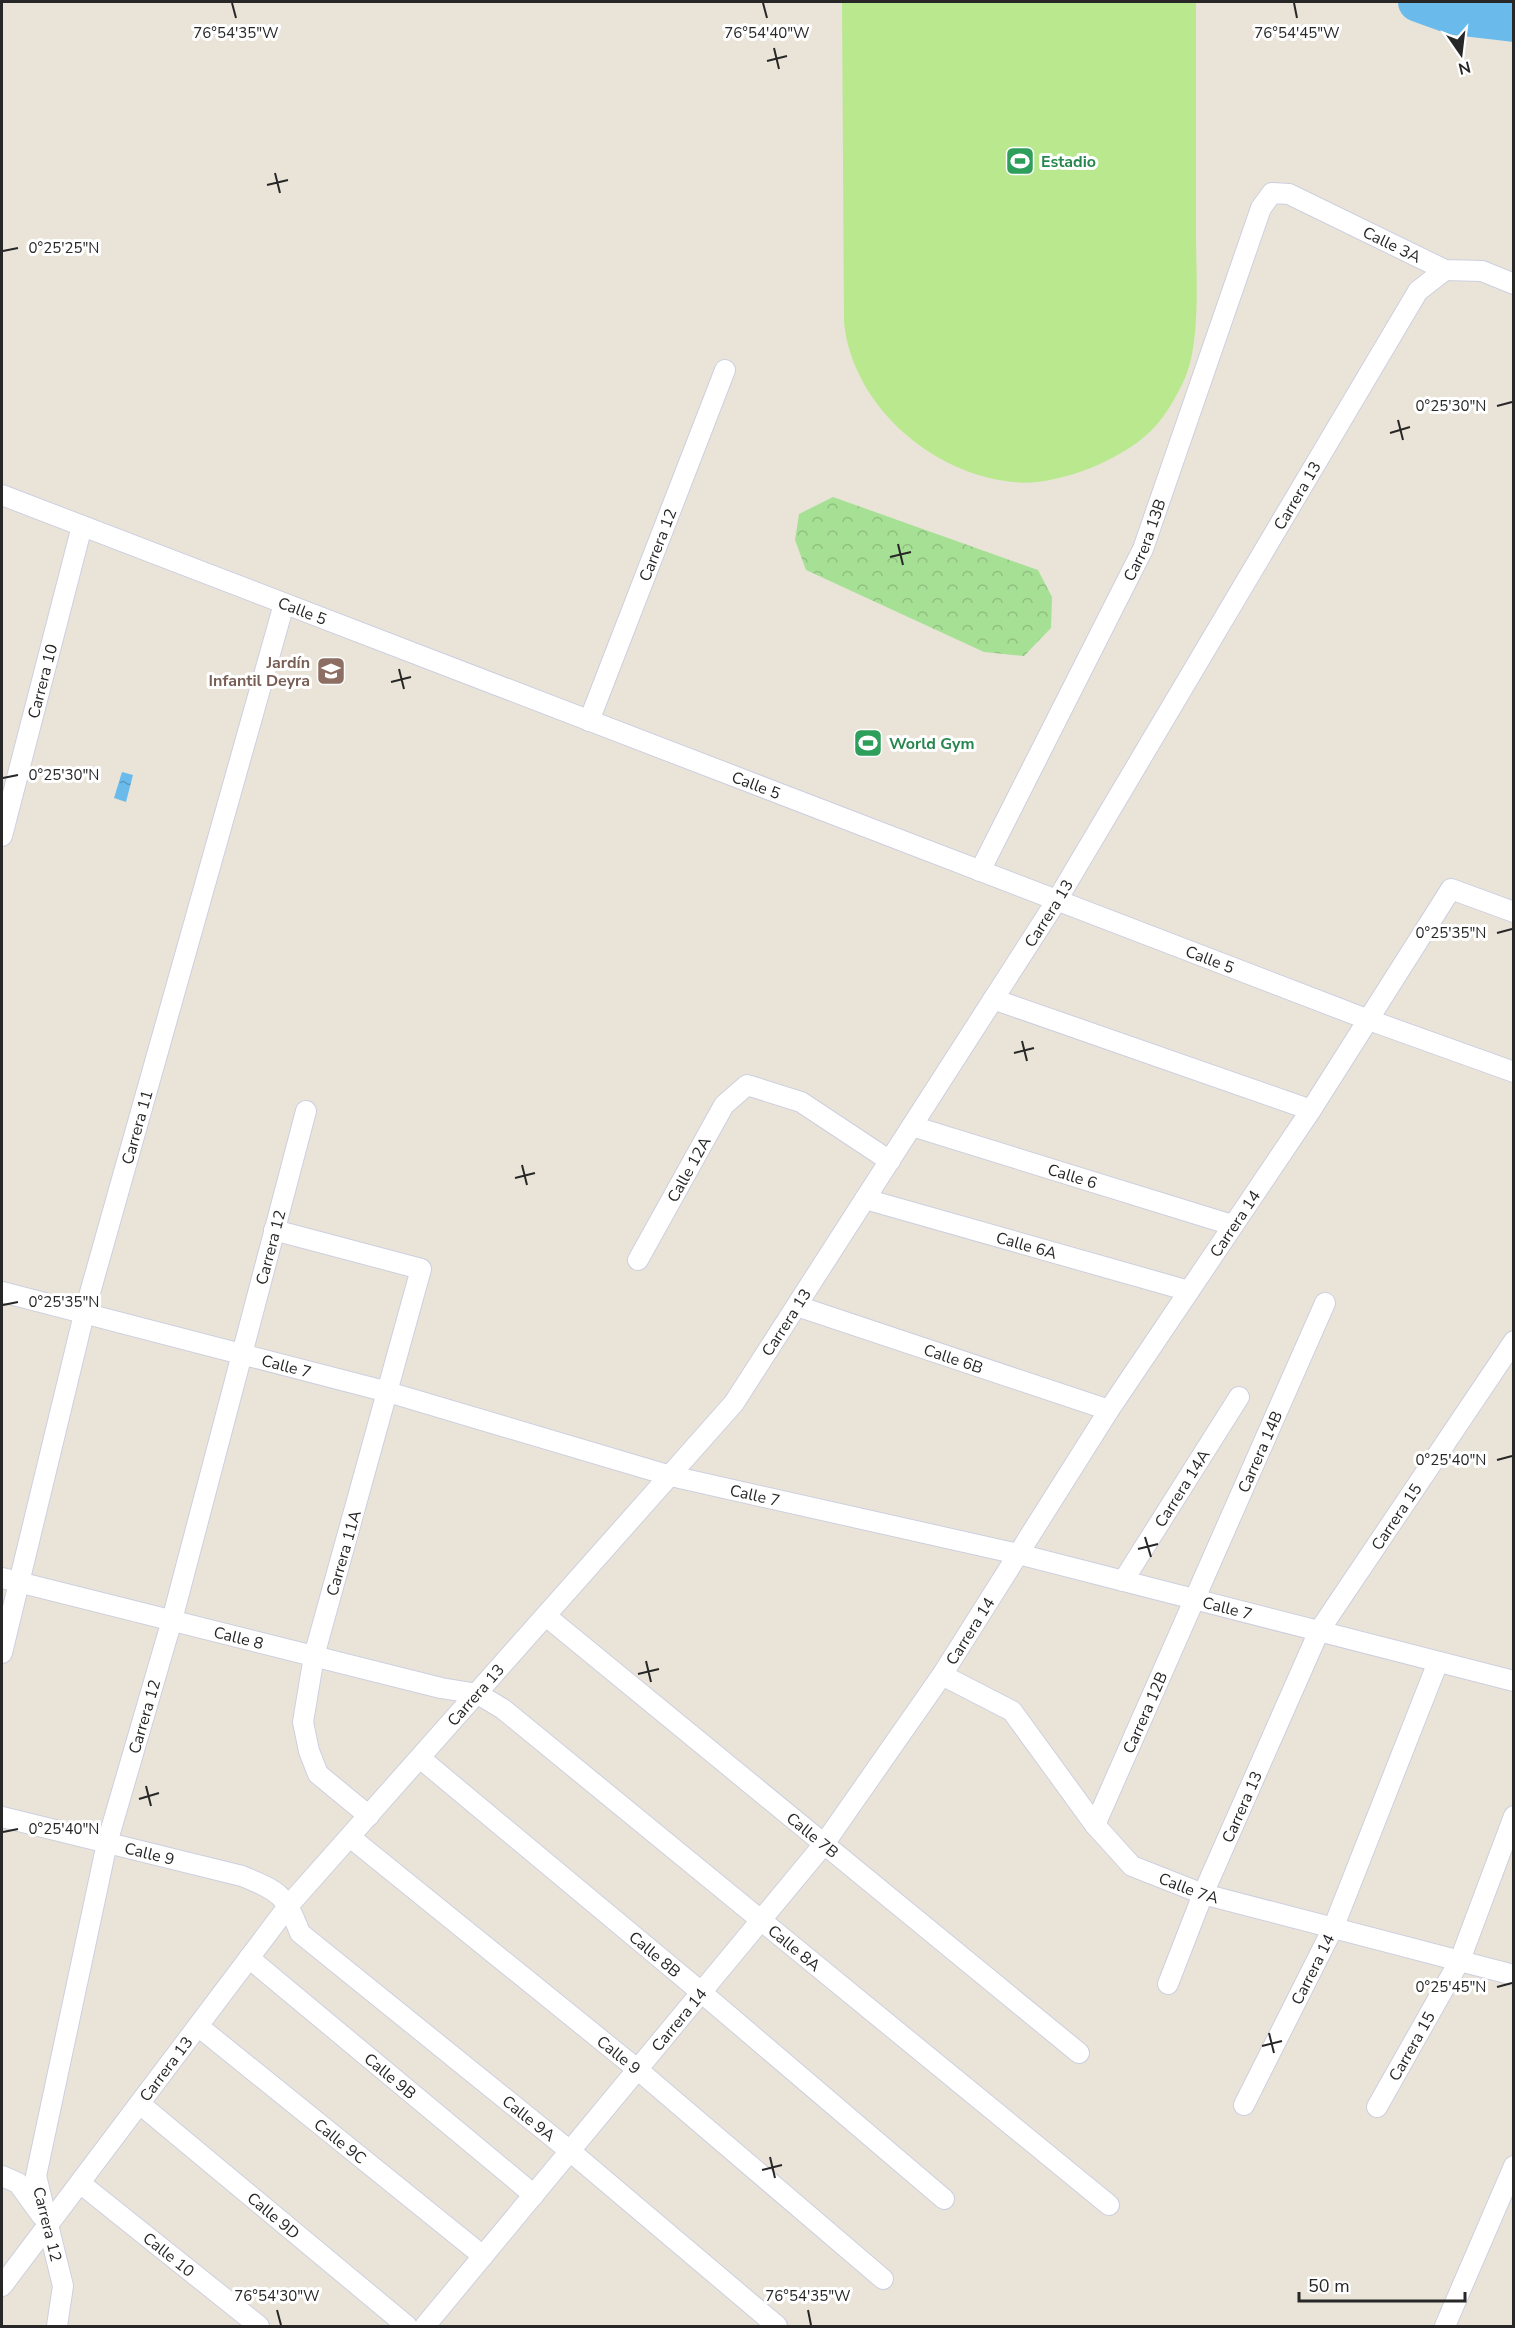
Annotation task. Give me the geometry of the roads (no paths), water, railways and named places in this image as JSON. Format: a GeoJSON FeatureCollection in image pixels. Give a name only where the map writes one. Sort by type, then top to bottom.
{"type":"FeatureCollection","features":[{"type":"Feature","properties":{"kind":"street","name":"Calle 3A"},"geometry":{"type":"LineString","coordinates":[[1272,193],[1289,195],[1445,270],[1482,271],[1514,284]]}},
{"type":"Feature","properties":{"kind":"street","name":"Carrera 13B"},"geometry":{"type":"LineString","coordinates":[[980,871],[1143,549],[1261,208],[1272,193]]}},
{"type":"Feature","properties":{"kind":"street","name":"Carrera 13"},"geometry":{"type":"LineString","coordinates":[[2,2286],[47,2223],[80,2183],[289,1905],[734,1403],[1057,900],[1418,291],[1445,270]]}},
{"type":"Feature","properties":{"kind":"street","name":"Carrera 12"},"geometry":{"type":"LineString","coordinates":[[589,721],[725,370]]}},
{"type":"Feature","properties":{"kind":"street","name":"Calle 5"},"geometry":{"type":"LineString","coordinates":[[2,495],[1369,1020],[1514,1072]]}},
{"type":"Feature","properties":{"kind":"street","name":"Carrera 10"},"geometry":{"type":"LineString","coordinates":[[2,836],[82,526]]}},
{"type":"Feature","properties":{"kind":"street","name":"Carrera 11"},"geometry":{"type":"LineString","coordinates":[[2,1653],[10,1580],[284,604]]}},
{"type":"Feature","properties":{"kind":"street","name":"Carrera 14"},"geometry":{"type":"LineString","coordinates":[[424,2326],[824,1844],[942,1675],[1109,1410],[1311,1110],[1451,889],[1514,912]]}},
{"type":"Feature","properties":{"kind":"street"},"geometry":{"type":"LineString","coordinates":[[993,999],[1311,1110]]}},
{"type":"Feature","properties":{"kind":"street","name":"Calle 12A"},"geometry":{"type":"LineString","coordinates":[[638,1260],[724,1106],[747,1085],[801,1102],[890,1161]]}},
{"type":"Feature","properties":{"kind":"street","name":"Carrera 12"},"geometry":{"type":"LineString","coordinates":[[57,2326],[63,2286],[36,2176],[107,1843],[172,1620],[240,1354],[306,1111]]}},
{"type":"Feature","properties":{"kind":"street","name":"Calle 6"},"geometry":{"type":"LineString","coordinates":[[912,1126],[1232,1226]]}},
{"type":"Feature","properties":{"kind":"street","name":"Calle 6A"},"geometry":{"type":"LineString","coordinates":[[865,1199],[1189,1291]]}},
{"type":"Feature","properties":{"kind":"street","name":"Carrera 11A"},"geometry":{"type":"LineString","coordinates":[[274,1230],[421,1269],[314,1656],[303,1722],[309,1751],[318,1774],[369,1816]]}},
{"type":"Feature","properties":{"kind":"street","name":"Calle 7"},"geometry":{"type":"LineString","coordinates":[[2,1292],[388,1392],[671,1476],[1018,1554],[1514,1681]]}},
{"type":"Feature","properties":{"kind":"street","name":"Carrera 14B"},"geometry":{"type":"LineString","coordinates":[[1193,1599],[1325,1303]]}},
{"type":"Feature","properties":{"kind":"street","name":"Calle 6B"},"geometry":{"type":"LineString","coordinates":[[797,1305],[1109,1410]]}},
{"type":"Feature","properties":{"kind":"street","name":"Carrera 15"},"geometry":{"type":"LineString","coordinates":[[1319,1631],[1514,1341]]}},
{"type":"Feature","properties":{"kind":"street","name":"Carrera 14A"},"geometry":{"type":"LineString","coordinates":[[1123,1581],[1239,1397]]}},
{"type":"Feature","properties":{"kind":"street","name":"Calle 8"},"geometry":{"type":"LineString","coordinates":[[10,1580],[441,1688],[478,1694]]}},
{"type":"Feature","properties":{"kind":"street","name":"Carrera 12B"},"geometry":{"type":"LineString","coordinates":[[1095,1825],[1193,1599]]}},
{"type":"Feature","properties":{"kind":"street","name":"Calle 7B"},"geometry":{"type":"LineString","coordinates":[[546,1616],[1078,2053]]}},
{"type":"Feature","properties":{"kind":"street","name":"Carrera 13"},"geometry":{"type":"LineString","coordinates":[[1168,1984],[1203,1894],[1319,1631]]}},
{"type":"Feature","properties":{"kind":"street","name":"Carrera 14"},"geometry":{"type":"LineString","coordinates":[[1244,2105],[1334,1926],[1438,1662]]}},
{"type":"Feature","properties":{"kind":"street","name":"Calle 7A"},"geometry":{"type":"LineString","coordinates":[[942,1675],[1012,1711],[1095,1825],[1132,1866],[1203,1894],[1334,1926],[1514,1975]]}},
{"type":"Feature","properties":{"kind":"street","name":"Calle 8A"},"geometry":{"type":"LineString","coordinates":[[478,1694],[503,1709],[1109,2205]]}},
{"type":"Feature","properties":{"kind":"street","name":"Calle 8B"},"geometry":{"type":"LineString","coordinates":[[420,1758],[701,1992],[944,2199]]}},
{"type":"Feature","properties":{"kind":"street","name":"Carrera 15"},"geometry":{"type":"LineString","coordinates":[[1377,2107],[1460,1960],[1514,1816]]}},
{"type":"Feature","properties":{"kind":"street","name":"Calle 9"},"geometry":{"type":"LineString","coordinates":[[2,1817],[242,1876],[275,1890],[289,1905]]}},
{"type":"Feature","properties":{"kind":"street","name":"Calle 9"},"geometry":{"type":"LineString","coordinates":[[350,1837],[637,2069],[883,2278]]}},
{"type":"Feature","properties":{"kind":"street","name":"Calle 9A"},"geometry":{"type":"LineString","coordinates":[[289,1905],[300,1933],[570,2151],[777,2326]]}},
{"type":"Feature","properties":{"kind":"street","name":"Calle 9B"},"geometry":{"type":"LineString","coordinates":[[249,1958],[534,2195]]}},
{"type":"Feature","properties":{"kind":"street","name":"Calle 9C"},"geometry":{"type":"LineString","coordinates":[[198,2026],[483,2256]]}},
{"type":"Feature","properties":{"kind":"street","name":"Calle 9D"},"geometry":{"type":"LineString","coordinates":[[140,2103],[407,2326]]}},
{"type":"Feature","properties":{"kind":"street"},"geometry":{"type":"LineString","coordinates":[[1445,2326],[1514,2166]]}},
{"type":"Feature","properties":{"kind":"street"},"geometry":{"type":"LineString","coordinates":[[2,2176],[18,2183],[47,2223]]}},
{"type":"Feature","properties":{"kind":"street","name":"Calle 10"},"geometry":{"type":"LineString","coordinates":[[80,2183],[259,2326]]}},
{"type":"Feature","properties":{"kind":"water"},"geometry":{"type":"Polygon","coordinates":[[[122,772],[133,775],[126,802],[114,798],[122,772]]]}},
{"type":"Feature","properties":{"kind":"waterway"},"geometry":{"type":"LineString","coordinates":[[1418,2],[1454,15],[1514,22]]}},
{"type":"Feature","properties":{"kind":"place","name":"Estadio"},"geometry":{"type":"Point","coordinates":[1020,161]}},
{"type":"Feature","properties":{"kind":"place","name":"Jardín Infantil Deyra"},"geometry":{"type":"Point","coordinates":[331,671]}},
{"type":"Feature","properties":{"kind":"place","name":"World Gym"},"geometry":{"type":"Point","coordinates":[868,743]}}]}
